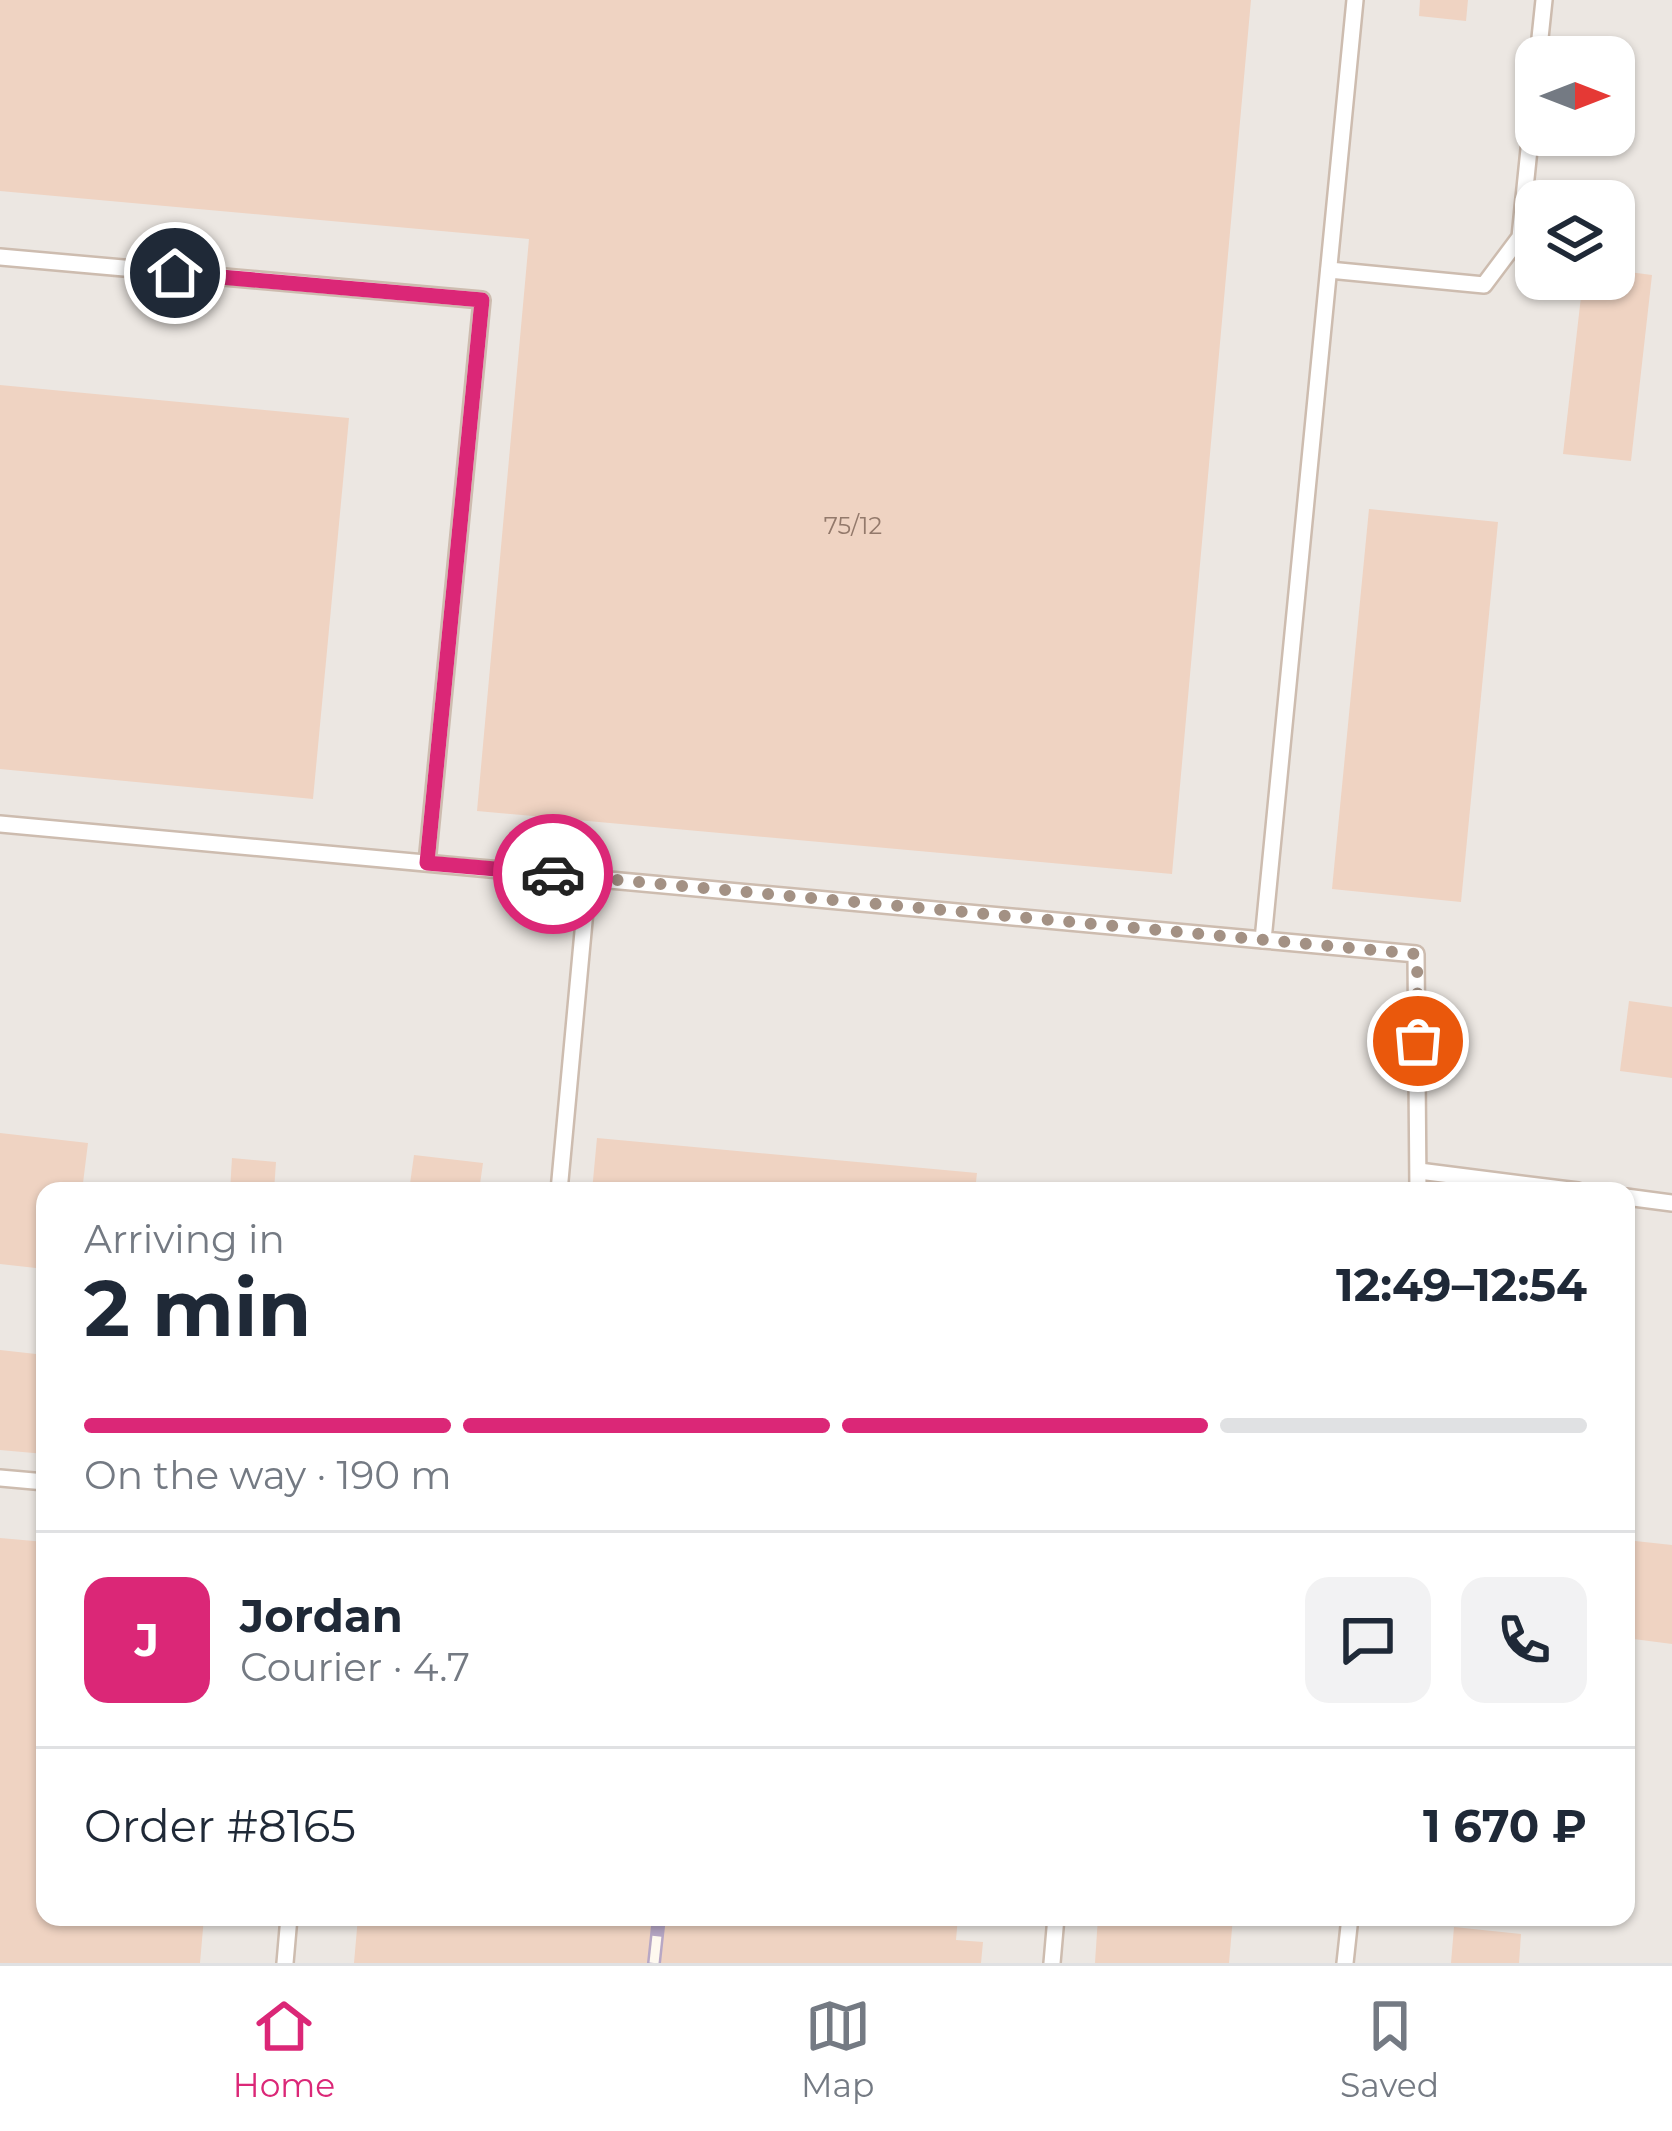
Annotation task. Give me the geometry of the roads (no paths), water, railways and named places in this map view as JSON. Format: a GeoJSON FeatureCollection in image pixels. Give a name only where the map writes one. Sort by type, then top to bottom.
{"type":"FeatureCollection","features":[{"type":"Feature","properties":{"kind":"lane"},"geometry":{"type":"LineString","coordinates":[[1264,940],[1355,0]]}},
{"type":"Feature","properties":{"kind":"lane"},"geometry":{"type":"LineString","coordinates":[[1540,36],[1544,0]]}},
{"type":"Feature","properties":{"kind":"lane"},"geometry":{"type":"LineString","coordinates":[[1329,270],[1484,284],[1520,237],[1528,156]]}},
{"type":"Feature","properties":{"kind":"lane"},"geometry":{"type":"LineString","coordinates":[[0,257],[482,300],[427,863]]}},
{"type":"Feature","properties":{"kind":"lane"},"geometry":{"type":"LineString","coordinates":[[0,824],[1417,954],[1418,1182]]}},
{"type":"Feature","properties":{"kind":"lane"},"geometry":{"type":"LineString","coordinates":[[560,1182],[588,878]]}},
{"type":"Feature","properties":{"kind":"lane"},"geometry":{"type":"LineString","coordinates":[[1419,1171],[1506,1182]]}},
{"type":"Feature","properties":{"kind":"lane"},"geometry":{"type":"LineString","coordinates":[[1635,1198],[1672,1203]]}},
{"type":"Feature","properties":{"kind":"lane"},"geometry":{"type":"LineString","coordinates":[[0,1478],[36,1481]]}},
{"type":"Feature","properties":{"kind":"lane"},"geometry":{"type":"LineString","coordinates":[[285,1963],[288,1926]]}},
{"type":"Feature","properties":{"kind":"lane"},"geometry":{"type":"LineString","coordinates":[[1052,1963],[1055,1926]]}},
{"type":"Feature","properties":{"kind":"lane"},"geometry":{"type":"LineString","coordinates":[[1345,1963],[1349,1926]]}},
{"type":"Feature","properties":{"kind":"railway"},"geometry":{"type":"LineString","coordinates":[[654,1963],[658,1926]]}}]}
